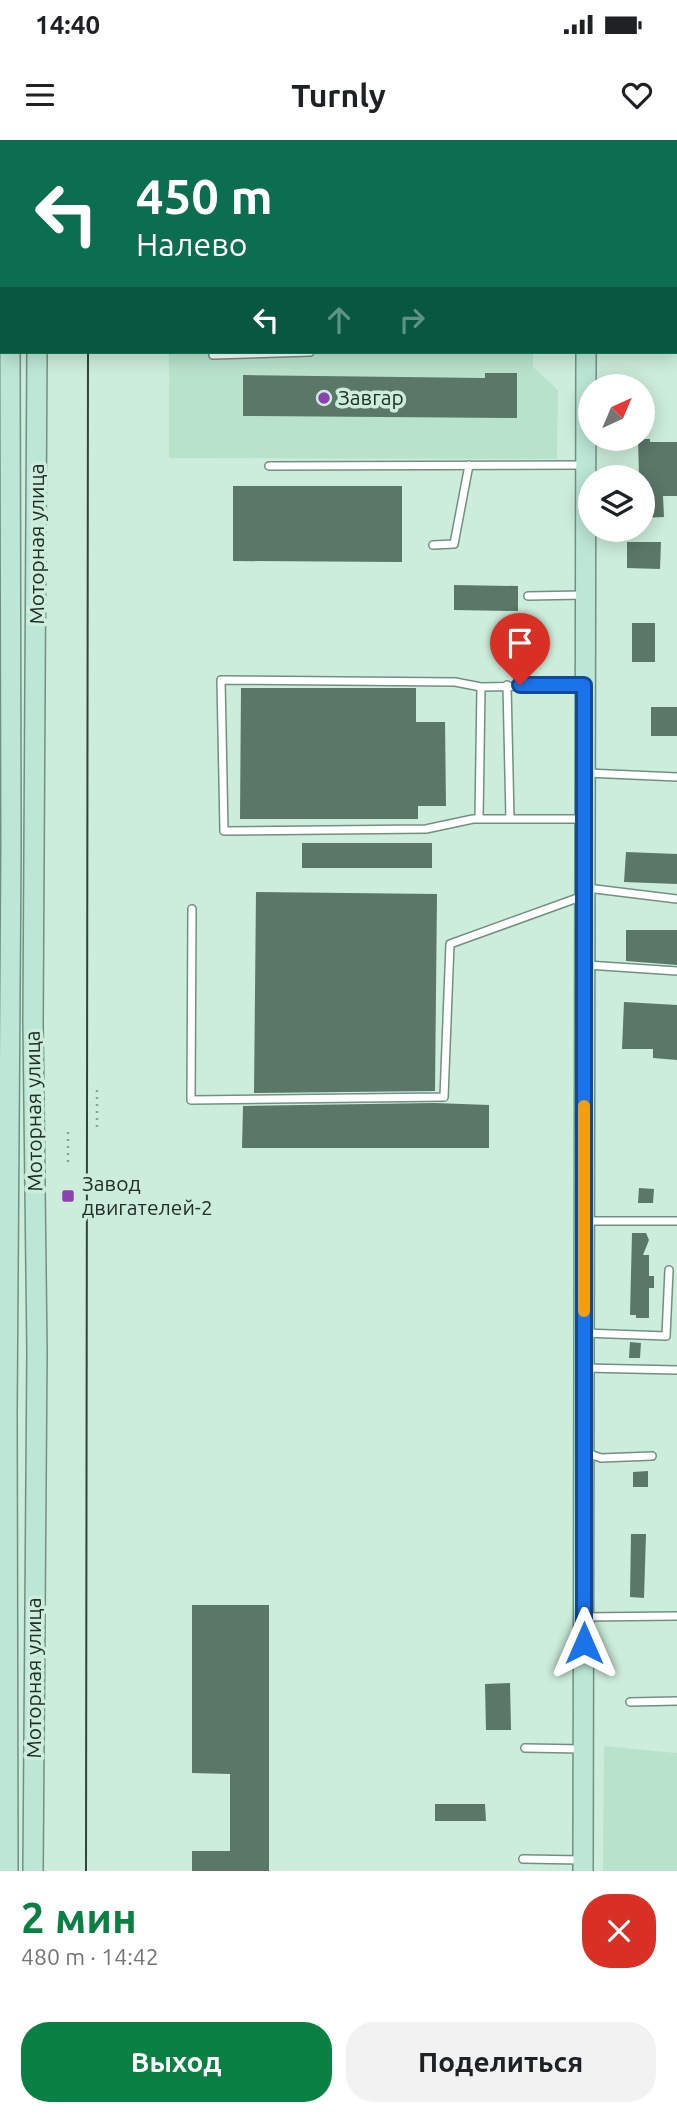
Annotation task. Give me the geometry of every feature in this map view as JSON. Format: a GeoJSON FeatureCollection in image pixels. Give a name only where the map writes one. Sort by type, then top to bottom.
{"type":"FeatureCollection","features":[{"type":"Feature","properties":{"kind":"main road","name":"Моторная улица"},"geometry":{"type":"LineString","coordinates":[[8,1871],[8,1580],[3,1412],[6,849],[10,741],[10,354]]}},
{"type":"Feature","properties":{"kind":"main road","name":"Моторная улица"},"geometry":{"type":"LineString","coordinates":[[33,1871],[37,1338],[33,1022],[37,354]]}},
{"type":"Feature","properties":{"kind":"main road"},"geometry":{"type":"LineString","coordinates":[[584,465],[586,354]]}},
{"type":"Feature","properties":{"kind":"main road"},"geometry":{"type":"LineString","coordinates":[[583,1865],[584,542]]}},
{"type":"Feature","properties":{"kind":"main road"},"geometry":{"type":"LineString","coordinates":[[10,741],[35,741]]}},
{"type":"Feature","properties":{"kind":"main road"},"geometry":{"type":"LineString","coordinates":[[8,1580],[11,1586],[21,1590],[35,1580]]}},
{"type":"Feature","properties":{"kind":"main road"},"geometry":{"type":"LineString","coordinates":[[8,1621],[20,1612],[35,1620]]}},
{"type":"Feature","properties":{"kind":"lane"},"geometry":{"type":"LineString","coordinates":[[213,355],[245,354]]}},
{"type":"Feature","properties":{"kind":"lane"},"geometry":{"type":"LineString","coordinates":[[433,545],[454,544],[470,465]]}},
{"type":"Feature","properties":{"kind":"lane"},"geometry":{"type":"LineString","coordinates":[[269,466],[578,465]]}},
{"type":"Feature","properties":{"kind":"lane"},"geometry":{"type":"LineString","coordinates":[[528,596],[584,595]]}},
{"type":"Feature","properties":{"kind":"lane"},"geometry":{"type":"LineString","coordinates":[[584,685],[481,687],[456,682],[221,680],[224,831],[426,829],[479,819],[584,820]]}},
{"type":"Feature","properties":{"kind":"lane"},"geometry":{"type":"LineString","coordinates":[[507,685],[510,819]]}},
{"type":"Feature","properties":{"kind":"lane"},"geometry":{"type":"LineString","coordinates":[[479,819],[481,687]]}},
{"type":"Feature","properties":{"kind":"lane"},"geometry":{"type":"LineString","coordinates":[[584,773],[677,777]]}},
{"type":"Feature","properties":{"kind":"lane"},"geometry":{"type":"LineString","coordinates":[[192,909],[191,1100],[444,1097],[450,944],[584,891],[677,899]]}},
{"type":"Feature","properties":{"kind":"lane"},"geometry":{"type":"LineString","coordinates":[[584,965],[677,971]]}},
{"type":"Feature","properties":{"kind":"lane"},"geometry":{"type":"LineString","coordinates":[[584,1221],[677,1221]]}},
{"type":"Feature","properties":{"kind":"lane"},"geometry":{"type":"LineString","coordinates":[[584,1333],[666,1336],[669,1270]]}},
{"type":"Feature","properties":{"kind":"lane"},"geometry":{"type":"LineString","coordinates":[[584,1368],[677,1370]]}},
{"type":"Feature","properties":{"kind":"lane"},"geometry":{"type":"LineString","coordinates":[[584,1452],[601,1458],[652,1456]]}},
{"type":"Feature","properties":{"kind":"lane"},"geometry":{"type":"LineString","coordinates":[[584,1617],[677,1616]]}},
{"type":"Feature","properties":{"kind":"lane"},"geometry":{"type":"LineString","coordinates":[[630,1702],[677,1701]]}},
{"type":"Feature","properties":{"kind":"lane"},"geometry":{"type":"LineString","coordinates":[[525,1748],[583,1749]]}},
{"type":"Feature","properties":{"kind":"lane"},"geometry":{"type":"LineString","coordinates":[[523,1859],[583,1865]]}},
{"type":"Feature","properties":{"kind":"path"},"geometry":{"type":"LineString","coordinates":[[97,1090],[97,1129]]}},
{"type":"Feature","properties":{"kind":"path"},"geometry":{"type":"LineString","coordinates":[[68,1129],[68,1162]]}},
{"type":"Feature","properties":{"kind":"shaded area"},"geometry":{"type":"Polygon","coordinates":[[[169,354],[533,354],[533,367],[558,390],[557,459],[169,458],[169,354]]]}},
{"type":"Feature","properties":{"kind":"shaded area"},"geometry":{"type":"Polygon","coordinates":[[[604,1746],[677,1753],[677,1871],[603,1871],[604,1746]]]}},
{"type":"Feature","properties":{"kind":"building"},"geometry":{"type":"Polygon","coordinates":[[[485,373],[517,373],[517,418],[243,416],[243,375],[485,378],[485,373]]]}},
{"type":"Feature","properties":{"kind":"building"},"geometry":{"type":"Polygon","coordinates":[[[655,442],[677,442],[677,496],[663,496],[664,517],[655,517],[655,465],[639,465],[638,452],[654,452],[655,442]]]}},
{"type":"Feature","properties":{"kind":"building"},"geometry":{"type":"Polygon","coordinates":[[[233,486],[402,486],[402,562],[233,561],[233,486]]]}},
{"type":"Feature","properties":{"kind":"building"},"geometry":{"type":"Polygon","coordinates":[[[627,542],[661,542],[660,569],[627,568],[627,542]]]}},
{"type":"Feature","properties":{"kind":"building"},"geometry":{"type":"Polygon","coordinates":[[[454,585],[518,586],[518,611],[454,610],[454,585]]]}},
{"type":"Feature","properties":{"kind":"building"},"geometry":{"type":"Polygon","coordinates":[[[632,623],[655,623],[655,662],[632,662],[632,623]]]}},
{"type":"Feature","properties":{"kind":"building"},"geometry":{"type":"Polygon","coordinates":[[[241,688],[416,688],[416,722],[445,722],[446,806],[418,806],[418,819],[240,819],[241,688]]]}},
{"type":"Feature","properties":{"kind":"building"},"geometry":{"type":"Polygon","coordinates":[[[651,707],[677,707],[677,736],[651,736],[651,707]]]}},
{"type":"Feature","properties":{"kind":"building"},"geometry":{"type":"Polygon","coordinates":[[[302,843],[432,843],[432,868],[302,868],[302,843]]]}},
{"type":"Feature","properties":{"kind":"building"},"geometry":{"type":"Polygon","coordinates":[[[626,852],[677,854],[677,884],[624,882],[626,852]]]}},
{"type":"Feature","properties":{"kind":"building"},"geometry":{"type":"Polygon","coordinates":[[[256,892],[437,894],[435,1091],[254,1093],[256,892]]]}},
{"type":"Feature","properties":{"kind":"building"},"geometry":{"type":"Polygon","coordinates":[[[626,930],[677,930],[677,965],[626,961],[626,930]]]}},
{"type":"Feature","properties":{"kind":"building"},"geometry":{"type":"Polygon","coordinates":[[[624,1002],[677,1005],[677,1060],[653,1058],[653,1049],[622,1049],[624,1002]]]}},
{"type":"Feature","properties":{"kind":"building"},"geometry":{"type":"Polygon","coordinates":[[[435,1103],[489,1105],[489,1148],[242,1148],[243,1106],[435,1103]]]}},
{"type":"Feature","properties":{"kind":"building"},"geometry":{"type":"Polygon","coordinates":[[[639,1188],[654,1189],[653,1203],[638,1203],[639,1188]]]}},
{"type":"Feature","properties":{"kind":"building"},"geometry":{"type":"Polygon","coordinates":[[[632,1233],[646,1233],[649,1240],[643,1255],[649,1255],[649,1276],[654,1276],[654,1288],[649,1288],[649,1318],[630,1315],[632,1233]]]}},
{"type":"Feature","properties":{"kind":"building"},"geometry":{"type":"Polygon","coordinates":[[[630,1342],[641,1343],[640,1358],[629,1358],[630,1342]]]}},
{"type":"Feature","properties":{"kind":"building"},"geometry":{"type":"Polygon","coordinates":[[[648,1471],[648,1487],[633,1487],[633,1472],[648,1471]]]}},
{"type":"Feature","properties":{"kind":"building"},"geometry":{"type":"Polygon","coordinates":[[[631,1534],[646,1534],[644,1598],[630,1597],[631,1534]]]}},
{"type":"Feature","properties":{"kind":"building"},"geometry":{"type":"Polygon","coordinates":[[[192,1605],[269,1605],[269,1871],[192,1871],[192,1851],[230,1851],[230,1774],[192,1773],[192,1605]]]}},
{"type":"Feature","properties":{"kind":"building"},"geometry":{"type":"Polygon","coordinates":[[[510,1683],[511,1730],[486,1730],[485,1684],[510,1683]]]}},
{"type":"Feature","properties":{"kind":"building"},"geometry":{"type":"Polygon","coordinates":[[[435,1804],[485,1804],[486,1821],[435,1821],[435,1804]]]}},
{"type":"Feature","properties":{"kind":"tram line"},"geometry":{"type":"LineString","coordinates":[[86,1871],[88,354]]}},
{"type":"Feature","properties":{"kind":"slow traffic"},"geometry":{"type":"LineString","coordinates":[[584,1106],[584,1311]]}},
{"type":"Feature","properties":{"kind":"place","name":"Завгар"},"geometry":{"type":"Point","coordinates":[324,398]}},
{"type":"Feature","properties":{"kind":"place","name":"Завод двигателей-2"},"geometry":{"type":"Point","coordinates":[68,1196]}},
{"type":"Feature","properties":{"kind":"route"},"geometry":{"type":"LineString","coordinates":[[520,685],[584,685],[584,1643]]}}]}
